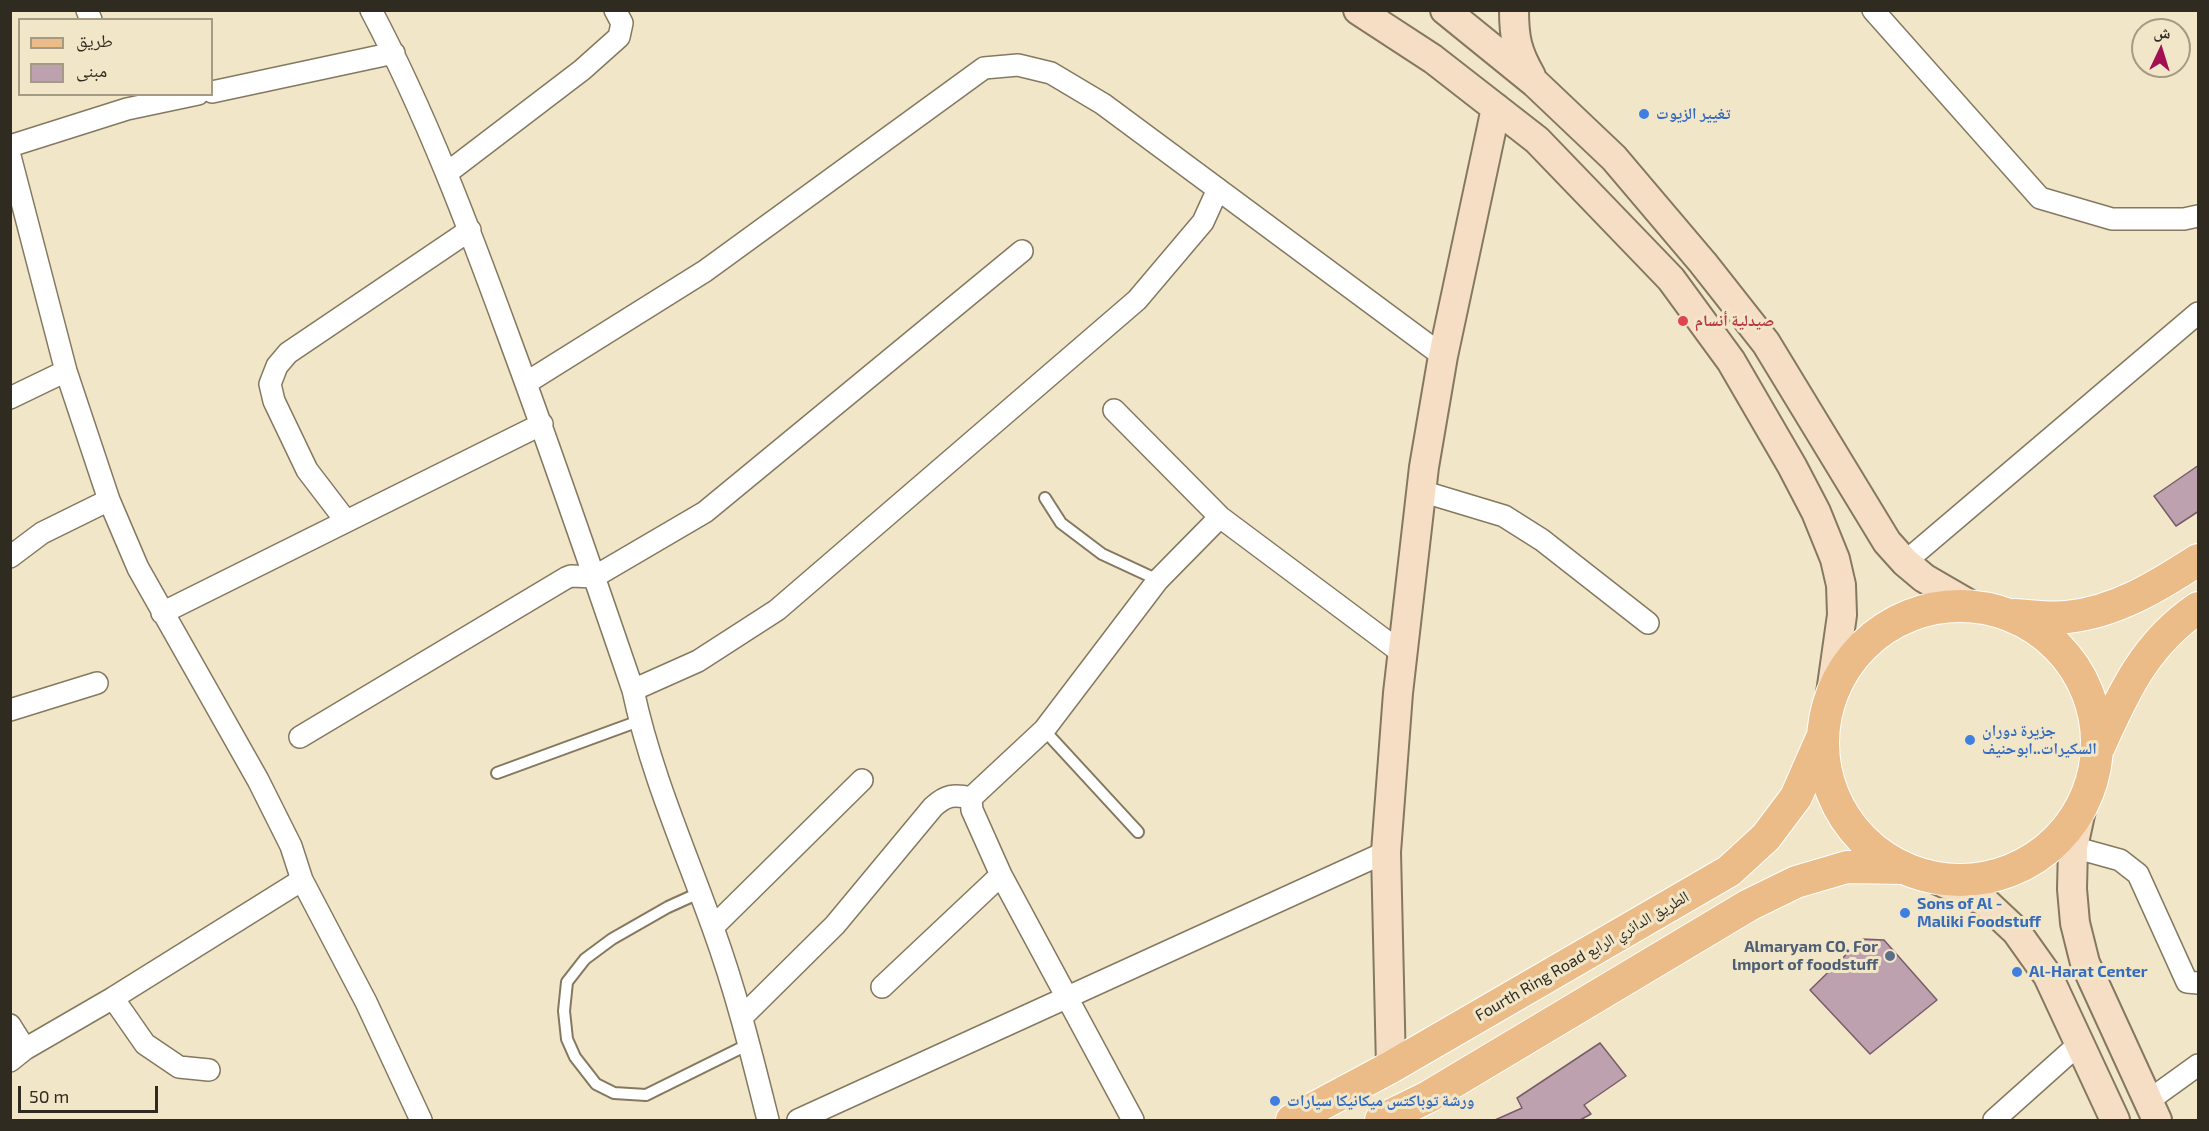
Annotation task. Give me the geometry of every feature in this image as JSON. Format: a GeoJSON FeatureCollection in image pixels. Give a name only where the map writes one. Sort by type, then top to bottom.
{"type":"FeatureCollection","features":[{"type":"Feature","properties":{"kind":"main road"},"geometry":{"type":"LineString","coordinates":[[1358,10],[1433,59],[1537,140],[1671,279],[1731,361],[1792,466],[1816,512],[1835,559],[1841,585],[1842,615],[1831,693],[1824,716],[1821,739],[1824,771],[1834,802],[1851,829],[1874,852],[1902,868],[1933,878],[1984,901],[2016,931],[2048,976],[2115,1120]]}},
{"type":"Feature","properties":{"kind":"main road"},"geometry":{"type":"LineString","coordinates":[[1445,10],[1535,83],[1614,159],[1703,263],[1766,343],[1887,542],[1924,578],[1974,607]]}},
{"type":"Feature","properties":{"kind":"main road"},"geometry":{"type":"LineString","coordinates":[[1514,10],[1514,37],[1521,58],[1535,83]]}},
{"type":"Feature","properties":{"kind":"main road"},"geometry":{"type":"LineString","coordinates":[[1391,1067],[1386,852],[1402,652],[1421,491],[1443,356],[1496,108]]}},
{"type":"Feature","properties":{"kind":"main road"},"geometry":{"type":"LineString","coordinates":[[1831,693],[1845,667],[1864,644],[1888,626],[1915,613],[1944,607],[1974,607],[2008,615],[2066,617],[2114,607],[2162,583],[2199,560]]}},
{"type":"Feature","properties":{"kind":"main road"},"geometry":{"type":"LineString","coordinates":[[2152,1111],[2085,963],[2075,923],[2073,847],[2080,810],[2092,781],[2098,750],[2121,697],[2148,654],[2177,622],[2199,608]]}},
{"type":"Feature","properties":{"kind":"main road"},"geometry":{"type":"LineString","coordinates":[[2008,615],[2039,631],[2065,654],[2084,683],[2095,716],[2098,750]]}},
{"type":"Feature","properties":{"kind":"main road","name":"Fourth Ring Road الطريق الدائري الرابع"},"geometry":{"type":"LineString","coordinates":[[1292,1120],[1391,1067],[1729,871],[1766,837],[1796,797],[1821,739]]}},
{"type":"Feature","properties":{"kind":"main road"},"geometry":{"type":"LineString","coordinates":[[1933,878],[1967,881],[2001,874],[2033,860],[2060,838],[2080,810]]}},
{"type":"Feature","properties":{"kind":"main road"},"geometry":{"type":"LineString","coordinates":[[1381,1120],[1423,1109],[1749,905],[1796,882],[1847,867],[1902,868]]}},
{"type":"Feature","properties":{"kind":"street"},"geometry":{"type":"LineString","coordinates":[[371,10],[394,53],[447,173],[542,424],[633,690],[639,721],[713,927],[742,1017],[768,1120]]}},
{"type":"Feature","properties":{"kind":"street"},"geometry":{"type":"LineString","coordinates":[[447,173],[582,70],[620,37],[622,23],[615,10]]}},
{"type":"Feature","properties":{"kind":"street"},"geometry":{"type":"LineString","coordinates":[[1873,10],[2040,198],[2112,219],[2184,219],[2199,216]]}},
{"type":"Feature","properties":{"kind":"street"},"geometry":{"type":"LineString","coordinates":[[213,92],[394,53]]}},
{"type":"Feature","properties":{"kind":"street"},"geometry":{"type":"LineString","coordinates":[[526,383],[705,271],[984,68],[1018,65],[1051,73],[1103,104],[1443,356]]}},
{"type":"Feature","properties":{"kind":"street"},"geometry":{"type":"LineString","coordinates":[[10,146],[124,102],[180,96]]}},
{"type":"Feature","properties":{"kind":"street"},"geometry":{"type":"LineString","coordinates":[[10,156],[66,371],[110,500],[138,568],[258,780],[291,846],[302,880],[366,1002],[421,1120]]}},
{"type":"Feature","properties":{"kind":"street"},"geometry":{"type":"LineString","coordinates":[[633,690],[698,661],[777,610],[1137,300],[1203,222],[1218,189]]}},
{"type":"Feature","properties":{"kind":"street"},"geometry":{"type":"LineString","coordinates":[[346,521],[308,470],[274,401],[270,384],[276,366],[288,353],[470,230]]}},
{"type":"Feature","properties":{"kind":"street"},"geometry":{"type":"LineString","coordinates":[[300,737],[566,579],[572,576],[594,577],[705,512],[1022,252]]}},
{"type":"Feature","properties":{"kind":"street"},"geometry":{"type":"LineString","coordinates":[[1905,562],[2199,313]]}},
{"type":"Feature","properties":{"kind":"street"},"geometry":{"type":"LineString","coordinates":[[10,398],[66,371]]}},
{"type":"Feature","properties":{"kind":"street"},"geometry":{"type":"LineString","coordinates":[[1114,410],[1220,517],[1402,652]]}},
{"type":"Feature","properties":{"kind":"street"},"geometry":{"type":"LineString","coordinates":[[162,613],[542,424]]}},
{"type":"Feature","properties":{"kind":"street"},"geometry":{"type":"LineString","coordinates":[[1421,491],[1504,516],[1542,540],[1647,623]]}},
{"type":"Feature","properties":{"kind":"street"},"geometry":{"type":"LineString","coordinates":[[10,557],[42,533],[110,500]]}},
{"type":"Feature","properties":{"kind":"street"},"geometry":{"type":"LineString","coordinates":[[971,798],[1044,730],[1158,580],[1220,517]]}},
{"type":"Feature","properties":{"kind":"street"},"geometry":{"type":"LineString","coordinates":[[10,710],[97,683]]}},
{"type":"Feature","properties":{"kind":"street"},"geometry":{"type":"LineString","coordinates":[[713,927],[862,780]]}},
{"type":"Feature","properties":{"kind":"street"},"geometry":{"type":"LineString","coordinates":[[742,1017],[836,925],[933,807],[949,795],[971,798]]}},
{"type":"Feature","properties":{"kind":"street"},"geometry":{"type":"LineString","coordinates":[[971,798],[972,810],[1001,874],[1133,1120]]}},
{"type":"Feature","properties":{"kind":"street"},"geometry":{"type":"LineString","coordinates":[[2073,847],[2120,860],[2138,874],[2187,982],[2199,983]]}},
{"type":"Feature","properties":{"kind":"street"},"geometry":{"type":"LineString","coordinates":[[798,1120],[1386,852]]}},
{"type":"Feature","properties":{"kind":"street"},"geometry":{"type":"LineString","coordinates":[[882,987],[1001,874]]}},
{"type":"Feature","properties":{"kind":"street"},"geometry":{"type":"LineString","coordinates":[[10,1025],[18,1055],[302,880]]}},
{"type":"Feature","properties":{"kind":"street"},"geometry":{"type":"LineString","coordinates":[[113,998],[145,1044],[178,1067],[209,1070]]}},
{"type":"Feature","properties":{"kind":"street"},"geometry":{"type":"LineString","coordinates":[[1994,1120],[2079,1044]]}},
{"type":"Feature","properties":{"kind":"street"},"geometry":{"type":"LineString","coordinates":[[2152,1111],[2199,1065]]}},
{"type":"Feature","properties":{"kind":"lane"},"geometry":{"type":"LineString","coordinates":[[1045,498],[1060,523],[1102,554],[1158,580]]}},
{"type":"Feature","properties":{"kind":"lane"},"geometry":{"type":"LineString","coordinates":[[497,773],[639,721]]}},
{"type":"Feature","properties":{"kind":"lane"},"geometry":{"type":"LineString","coordinates":[[1044,730],[1138,832]]}},
{"type":"Feature","properties":{"kind":"lane"},"geometry":{"type":"LineString","coordinates":[[699,893],[668,907],[622,933],[585,959],[567,982],[564,1011],[567,1039],[575,1057],[596,1084],[614,1093],[645,1095],[749,1044]]}},
{"type":"Feature","properties":{"kind":"building"},"geometry":{"type":"Polygon","coordinates":[[[2199,465],[2199,511],[2176,526],[2154,496],[2199,465]]]}},
{"type":"Feature","properties":{"kind":"building"},"geometry":{"type":"Polygon","coordinates":[[[1862,939],[1884,940],[1937,1000],[1870,1054],[1810,990],[1862,939]]]}},
{"type":"Feature","properties":{"kind":"building"},"geometry":{"type":"Polygon","coordinates":[[[1600,1043],[1626,1076],[1584,1105],[1591,1114],[1580,1120],[1495,1120],[1522,1108],[1517,1098],[1600,1043]]]}},
{"type":"Feature","properties":{"kind":"place","name":"تغيير الزيوت"},"geometry":{"type":"Point","coordinates":[1644,114]}},
{"type":"Feature","properties":{"kind":"place","name":"صيدلية أنسام"},"geometry":{"type":"Point","coordinates":[1683,321]}},
{"type":"Feature","properties":{"kind":"place","name":"جزيرة دوران السكيرات..ابوحنيف"},"geometry":{"type":"Point","coordinates":[1970,740]}},
{"type":"Feature","properties":{"kind":"place","name":"Sons of Al - Maliki Foodstuff"},"geometry":{"type":"Point","coordinates":[1905,913]}},
{"type":"Feature","properties":{"kind":"place","name":"Almaryam CO. For lmport of foodstuff"},"geometry":{"type":"Point","coordinates":[1890,956]}},
{"type":"Feature","properties":{"kind":"place","name":"Al-Harat Center"},"geometry":{"type":"Point","coordinates":[2017,972]}},
{"type":"Feature","properties":{"kind":"place","name":"ورشة توباكتس ميكانيكا سيارات"},"geometry":{"type":"Point","coordinates":[1275,1101]}}]}
